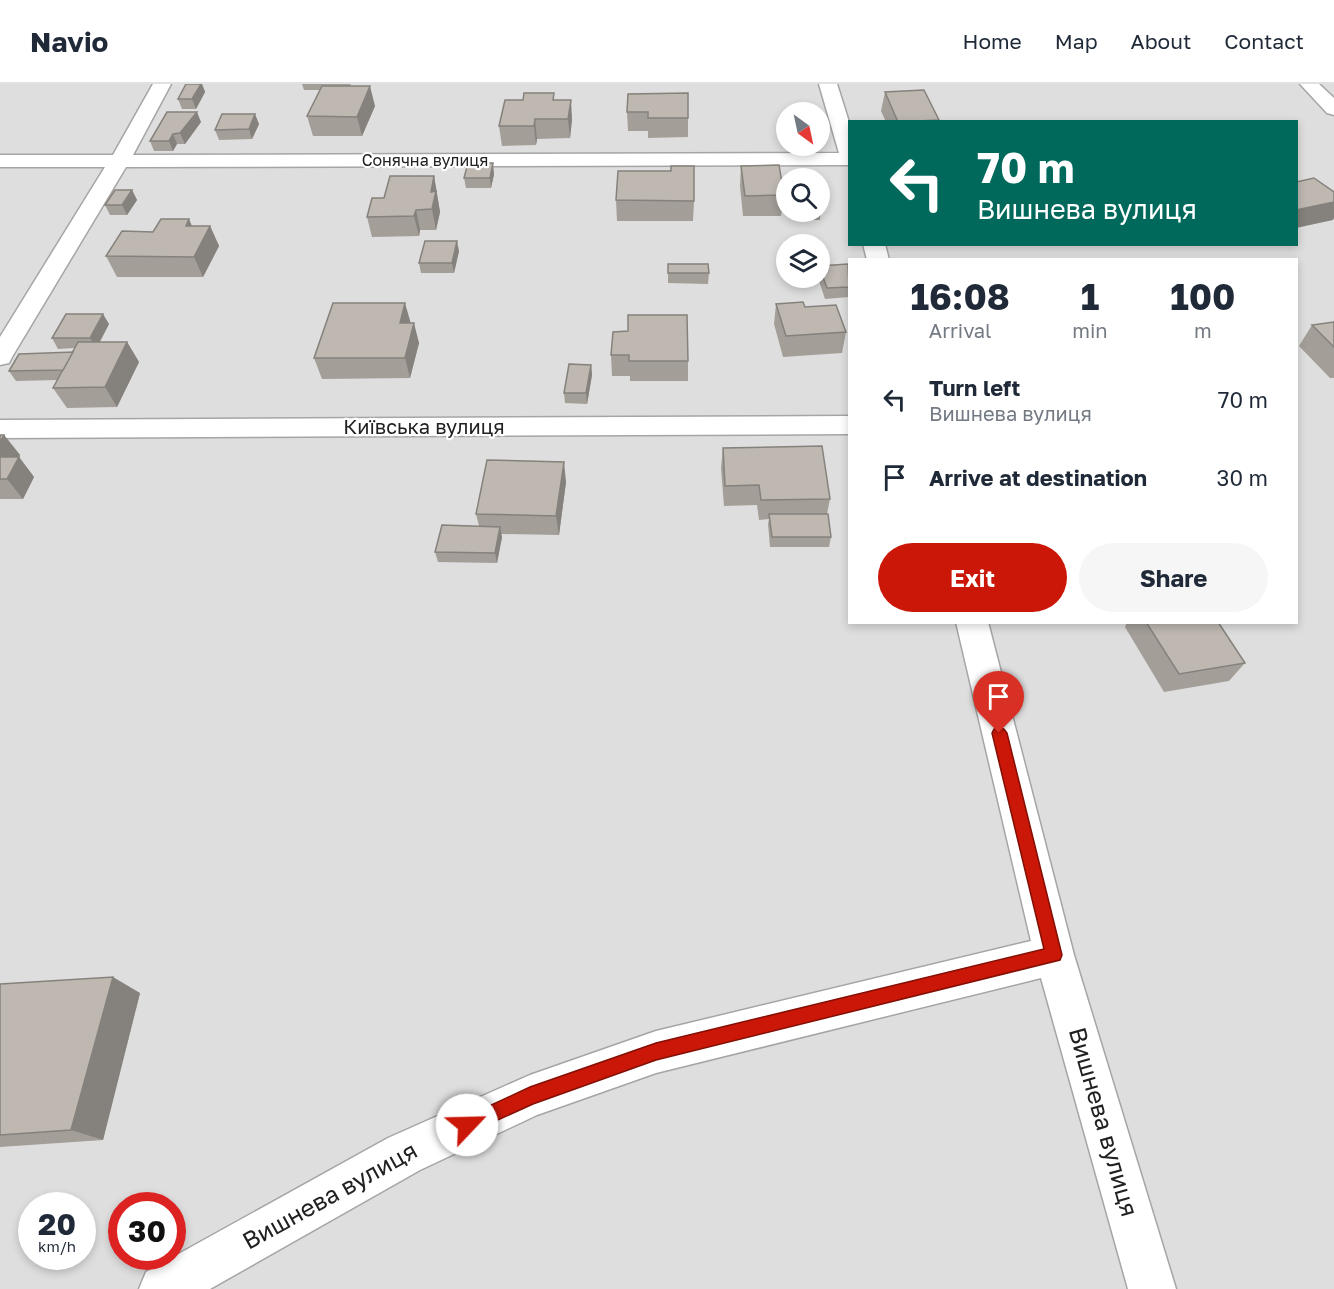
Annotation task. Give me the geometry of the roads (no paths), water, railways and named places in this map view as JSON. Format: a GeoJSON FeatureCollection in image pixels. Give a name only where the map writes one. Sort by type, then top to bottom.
{"type":"FeatureCollection","features":[{"type":"Feature","properties":{"kind":"street"},"geometry":{"type":"LineString","coordinates":[[0,357],[119,161],[162,84]]}},
{"type":"Feature","properties":{"kind":"street"},"geometry":{"type":"LineString","coordinates":[[828,84],[848,150]]}},
{"type":"Feature","properties":{"kind":"street"},"geometry":{"type":"LineString","coordinates":[[1309,84],[1334,109]]}},
{"type":"Feature","properties":{"kind":"street","name":"Сонячна вулиця"},"geometry":{"type":"LineString","coordinates":[[0,161],[848,159]]}},
{"type":"Feature","properties":{"kind":"street","name":"Київська вулиця"},"geometry":{"type":"LineString","coordinates":[[0,429],[848,425]]}},
{"type":"Feature","properties":{"kind":"street","name":"Вишнева вулиця"},"geometry":{"type":"LineString","coordinates":[[972,624],[1054,955],[1152,1289]]}},
{"type":"Feature","properties":{"kind":"street","name":"Вишнева вулиця"},"geometry":{"type":"LineString","coordinates":[[163,1289],[404,1154],[530,1096],[656,1052],[1054,955]]}}]}
